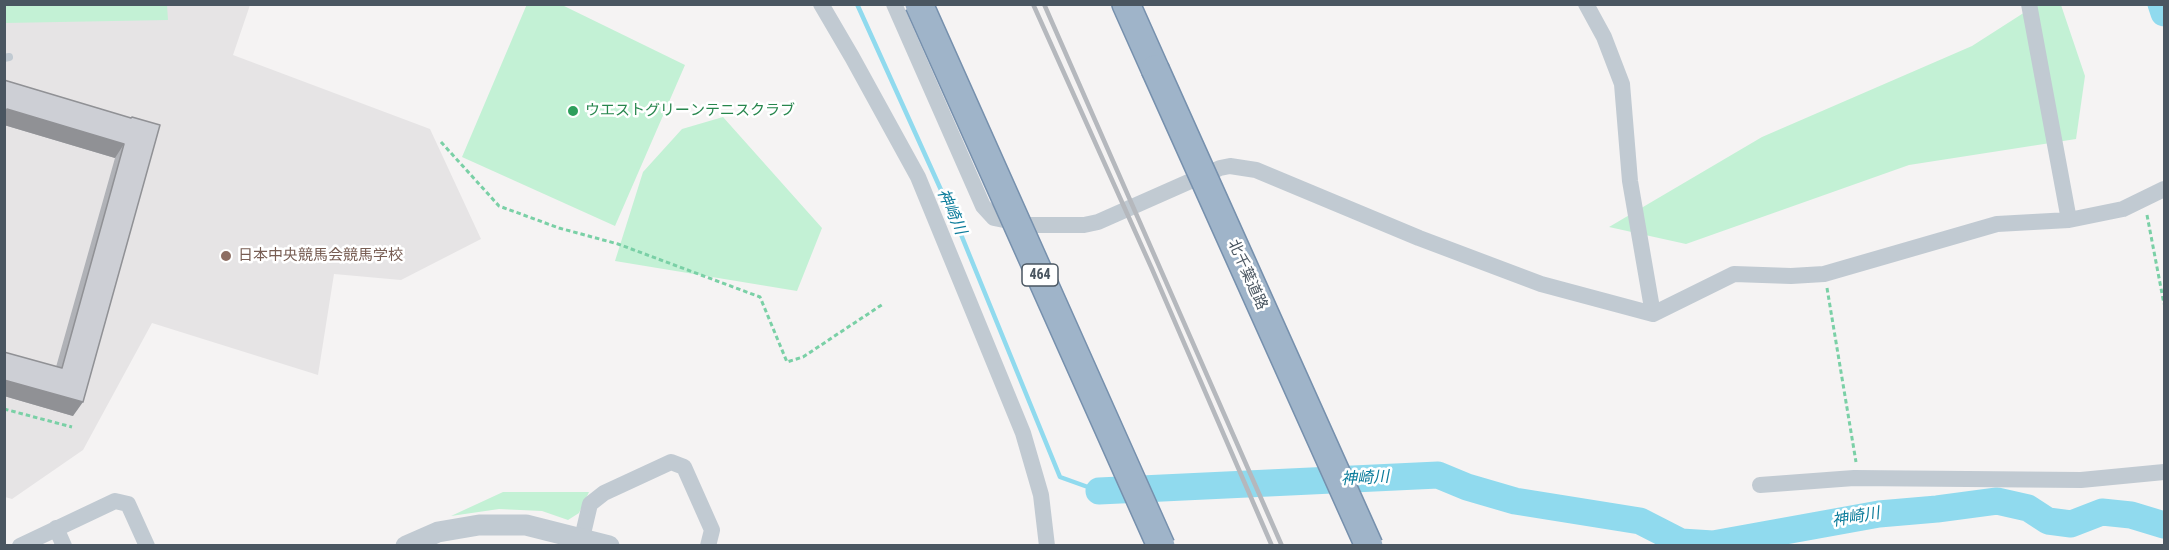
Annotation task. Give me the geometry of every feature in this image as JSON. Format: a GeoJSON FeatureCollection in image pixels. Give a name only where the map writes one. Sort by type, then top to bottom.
{"type":"FeatureCollection","features":[{"type":"Feature","properties":{"kind":"highway","name":"464"},"geometry":{"type":"LineString","coordinates":[[919,4],[1161,546]]}},
{"type":"Feature","properties":{"kind":"highway","name":"北千葉道路"},"geometry":{"type":"LineString","coordinates":[[1126,4],[1369,546]]}},
{"type":"Feature","properties":{"kind":"street"},"geometry":{"type":"LineString","coordinates":[[821,4],[918,177],[1023,433],[1041,495],[1047,546]]}},
{"type":"Feature","properties":{"kind":"street"},"geometry":{"type":"LineString","coordinates":[[894,4],[982,206],[994,218],[1029,225],[1084,225],[1098,222],[1220,168],[1241,166],[1256,170],[1419,238],[1541,284],[1653,314],[1734,274],[1791,276],[1824,274],[1997,224],[2069,220],[2123,209],[2164,189]]}},
{"type":"Feature","properties":{"kind":"street"},"geometry":{"type":"LineString","coordinates":[[1586,4],[1604,37],[1622,84],[1630,181],[1653,314]]}},
{"type":"Feature","properties":{"kind":"street"},"geometry":{"type":"LineString","coordinates":[[2029,4],[2069,220]]}},
{"type":"Feature","properties":{"kind":"street"},"geometry":{"type":"LineString","coordinates":[[582,538],[590,504],[604,493],[671,462],[684,467],[712,530],[708,546]]}},
{"type":"Feature","properties":{"kind":"street"},"geometry":{"type":"LineString","coordinates":[[1760,485],[1859,478],[2081,480],[2164,472]]}},
{"type":"Feature","properties":{"kind":"street"},"geometry":{"type":"LineString","coordinates":[[21,546],[115,501],[128,504],[147,546]]}},
{"type":"Feature","properties":{"kind":"street"},"geometry":{"type":"LineString","coordinates":[[406,546],[438,532],[479,525],[526,525],[609,546]]}},
{"type":"Feature","properties":{"kind":"street"},"geometry":{"type":"LineString","coordinates":[[56,528],[64,546]]}},
{"type":"Feature","properties":{"kind":"path"},"geometry":{"type":"LineString","coordinates":[[441,142],[499,206],[559,228],[618,244],[760,297],[787,362],[803,357],[883,304]]}},
{"type":"Feature","properties":{"kind":"path"},"geometry":{"type":"LineString","coordinates":[[2144,199],[2164,304]]}},
{"type":"Feature","properties":{"kind":"path"},"geometry":{"type":"LineString","coordinates":[[1824,274],[1859,478]]}},
{"type":"Feature","properties":{"kind":"path"},"geometry":{"type":"LineString","coordinates":[[4,409],[72,427]]}},
{"type":"Feature","properties":{"kind":"shaded area","name":"日本中央競馬会競馬学校"},"geometry":{"type":"Polygon","coordinates":[[[5,5],[250,5],[233,55],[430,129],[481,239],[401,280],[334,274],[318,375],[152,323],[83,450],[12,499],[5,497],[5,5]]]}},
{"type":"Feature","properties":{"kind":"green space","name":"ウエストグリーンテニスクラブ"},"geometry":{"type":"Polygon","coordinates":[[[527,4],[562,5],[685,65],[615,226],[462,157],[527,4]]]}},
{"type":"Feature","properties":{"kind":"green space"},"geometry":{"type":"Polygon","coordinates":[[[4,5],[167,5],[168,20],[5,23],[4,5]]]}},
{"type":"Feature","properties":{"kind":"green space"},"geometry":{"type":"Polygon","coordinates":[[[2036,5],[2061,5],[2085,76],[2076,139],[1909,165],[1686,244],[1609,227],[1762,137],[1972,46],[2036,5]]]}},
{"type":"Feature","properties":{"kind":"green space"},"geometry":{"type":"Polygon","coordinates":[[[723,117],[822,228],[797,291],[615,261],[643,172],[682,129],[723,117]]]}},
{"type":"Feature","properties":{"kind":"green space"},"geometry":{"type":"Polygon","coordinates":[[[503,492],[589,492],[579,513],[568,520],[542,511],[499,509],[451,516],[503,492]]]}},
{"type":"Feature","properties":{"kind":"building"},"geometry":{"type":"Polygon","coordinates":[[[4,80],[160,125],[83,402],[4,380],[4,352],[62,368],[124,144],[7,109],[4,117],[4,80]]]}},
{"type":"Feature","properties":{"kind":"waterway","name":"神崎川"},"geometry":{"type":"LineString","coordinates":[[857,4],[960,232],[1060,477],[1099,491]]}},
{"type":"Feature","properties":{"kind":"waterway"},"geometry":{"type":"LineString","coordinates":[[2161,4],[2164,13]]}},
{"type":"Feature","properties":{"kind":"waterway","name":"神崎川"},"geometry":{"type":"LineString","coordinates":[[1099,491],[1438,475],[1467,487],[1515,501],[1640,521],[1681,542],[1713,544],[1879,514],[1997,501],[2028,508],[2048,521],[2071,524],[2102,512],[2131,515],[2164,525]]}},
{"type":"Feature","properties":{"kind":"railway"},"geometry":{"type":"LineString","coordinates":[[1033,4],[1152,269],[1272,546]]}},
{"type":"Feature","properties":{"kind":"railway"},"geometry":{"type":"LineString","coordinates":[[1044,4],[1282,546]]}},
{"type":"Feature","properties":{"kind":"place","name":"ウエストグリーンテニスクラブ"},"geometry":{"type":"Point","coordinates":[573,111]}},
{"type":"Feature","properties":{"kind":"place","name":"日本中央競馬会競馬学校"},"geometry":{"type":"Point","coordinates":[226,256]}}]}
